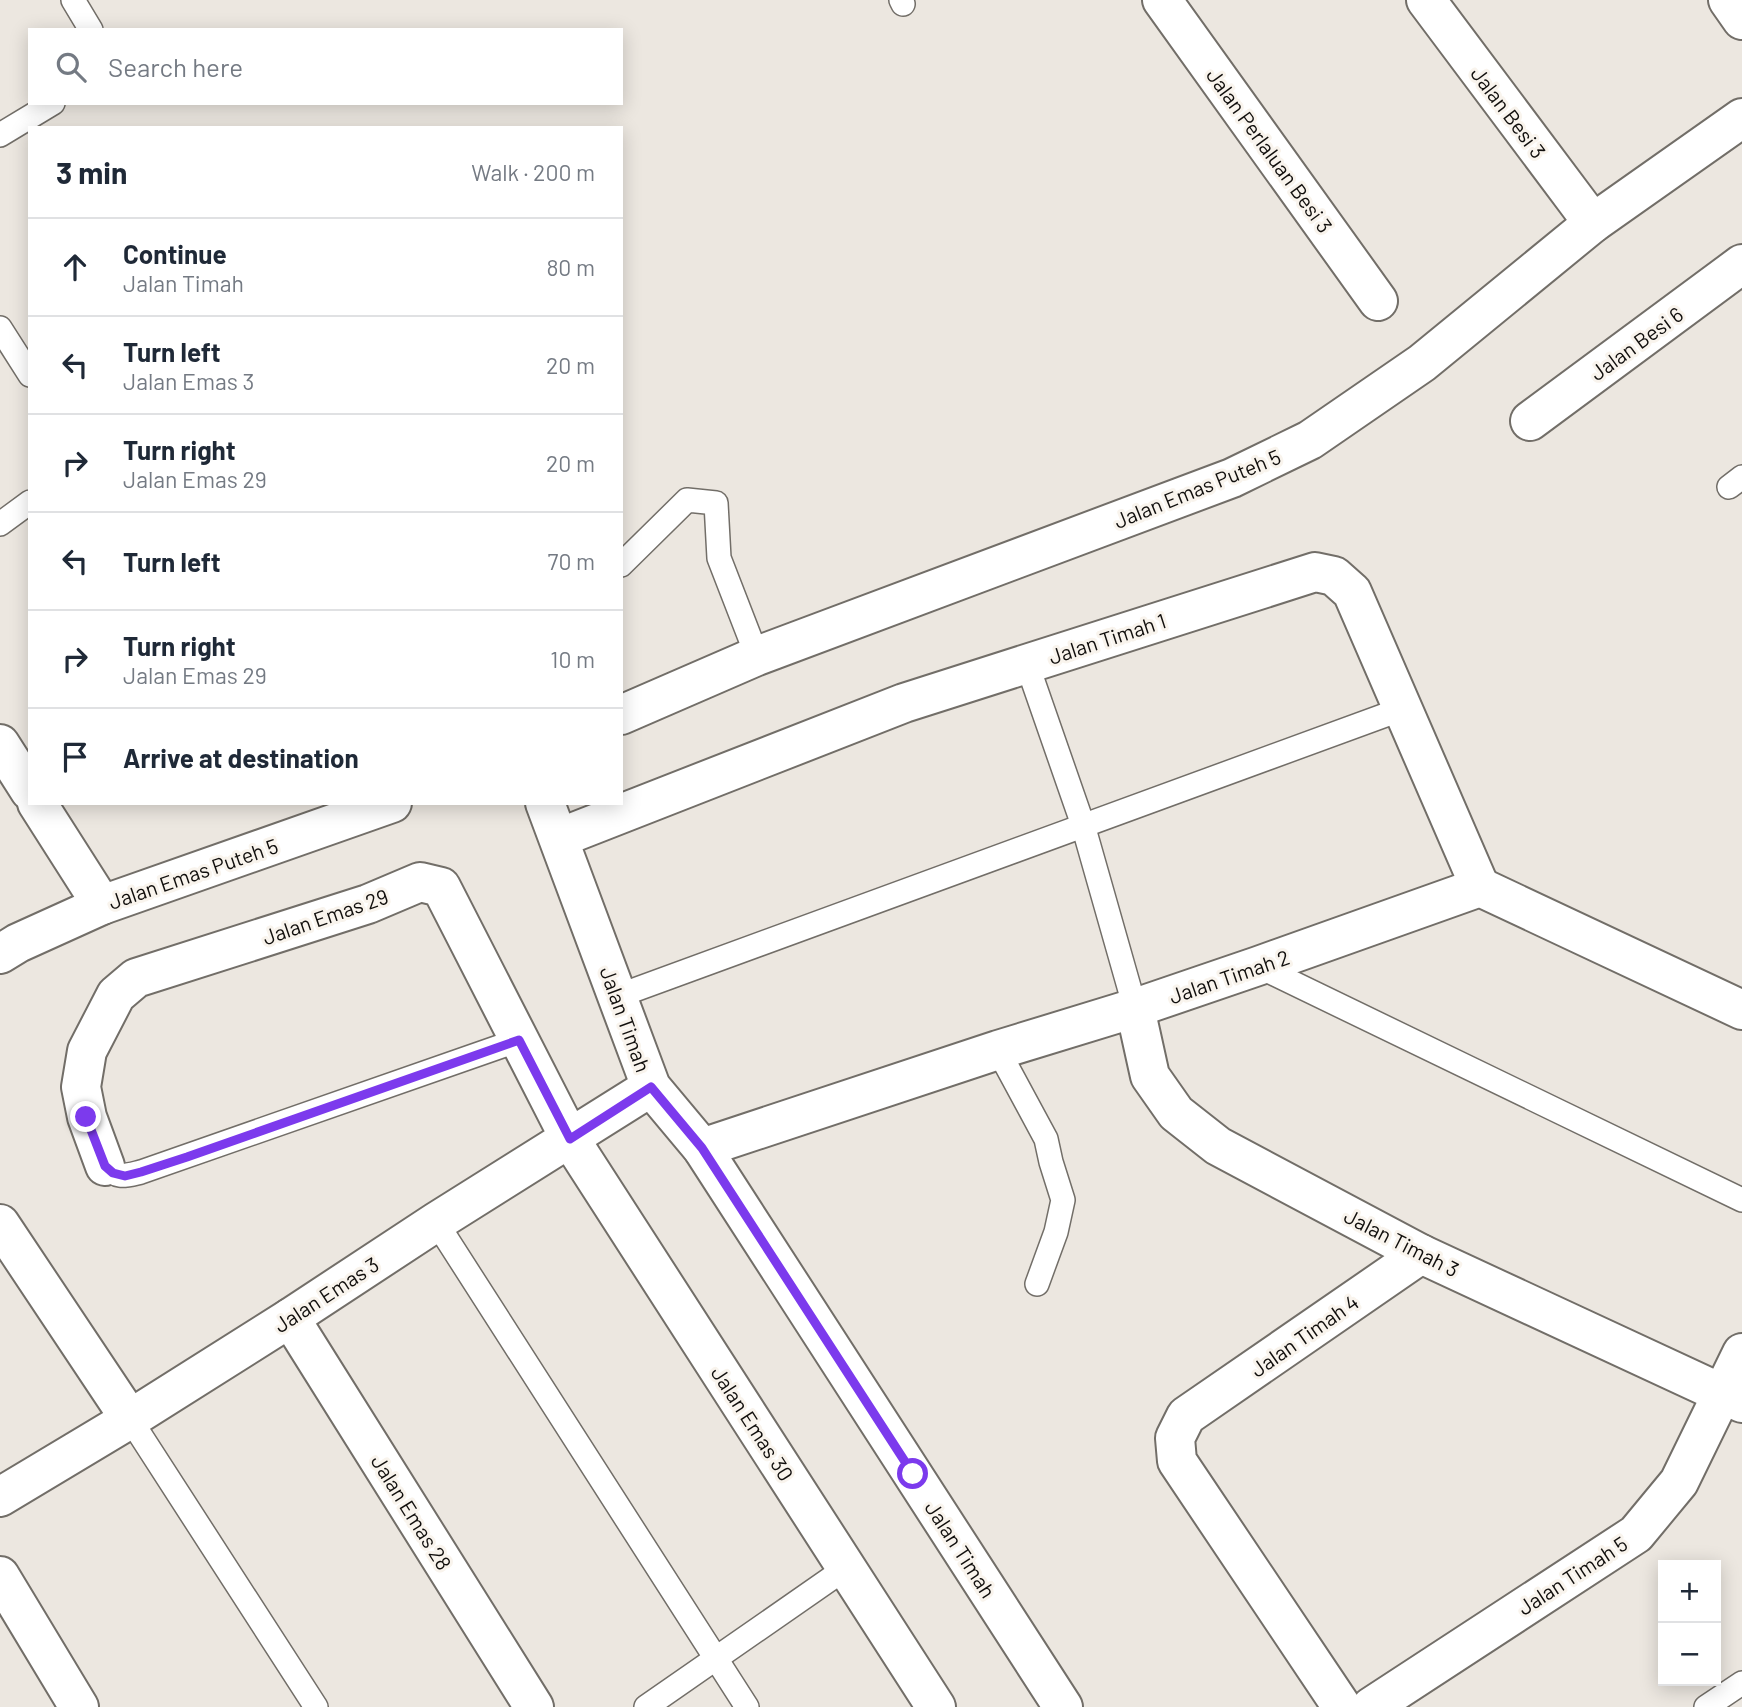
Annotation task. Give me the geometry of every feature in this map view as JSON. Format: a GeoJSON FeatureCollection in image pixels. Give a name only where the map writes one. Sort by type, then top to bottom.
{"type":"FeatureCollection","features":[{"type":"Feature","properties":{"kind":"street","name":"Jalan Perlaluan Besi 3"},"geometry":{"type":"LineString","coordinates":[[1162,0],[1378,300]]}},
{"type":"Feature","properties":{"kind":"street","name":"Jalan Besi 3"},"geometry":{"type":"LineString","coordinates":[[1426,0],[1592,223]]}},
{"type":"Feature","properties":{"kind":"street"},"geometry":{"type":"LineString","coordinates":[[1728,0],[1742,20]]}},
{"type":"Feature","properties":{"kind":"street","name":"Jalan Emas Puteh 5"},"geometry":{"type":"LineString","coordinates":[[623,714],[757,656],[1232,478],[1310,440],[1422,363],[1592,223],[1742,118]]}},
{"type":"Feature","properties":{"kind":"street","name":"Jalan Besi 6"},"geometry":{"type":"LineString","coordinates":[[1530,421],[1742,264]]}},
{"type":"Feature","properties":{"kind":"street","name":"Jalan Timah 1"},"geometry":{"type":"LineString","coordinates":[[559,838],[904,703],[1315,572],[1334,576],[1352,592],[1480,887]]}},
{"type":"Feature","properties":{"kind":"street"},"geometry":{"type":"LineString","coordinates":[[0,744],[28,788]]}},
{"type":"Feature","properties":{"kind":"street"},"geometry":{"type":"LineString","coordinates":[[38,805],[102,905]]}},
{"type":"Feature","properties":{"kind":"street","name":"Jalan Emas Puteh 5"},"geometry":{"type":"LineString","coordinates":[[0,954],[18,943],[102,905],[385,805]]}},
{"type":"Feature","properties":{"kind":"street","name":"Jalan Timah"},"geometry":{"type":"LineString","coordinates":[[546,805],[651,1087],[702,1148],[1063,1707]]}},
{"type":"Feature","properties":{"kind":"street","name":"Jalan Emas 29"},"geometry":{"type":"LineString","coordinates":[[105,1166],[86,1117],[81,1087],[87,1051],[116,995],[136,978],[369,904],[420,882],[442,887],[570,1139]]}},
{"type":"Feature","properties":{"kind":"street"},"geometry":{"type":"LineString","coordinates":[[1480,887],[1742,1010]]}},
{"type":"Feature","properties":{"kind":"street","name":"Jalan Timah 2"},"geometry":{"type":"LineString","coordinates":[[702,1148],[998,1050],[1135,1008],[1480,887]]}},
{"type":"Feature","properties":{"kind":"street","name":"Jalan Timah 3"},"geometry":{"type":"LineString","coordinates":[[1135,1008],[1150,1076],[1176,1113],[1218,1146],[1421,1254],[1732,1399]]}},
{"type":"Feature","properties":{"kind":"street","name":"Jalan Emas 3"},"geometry":{"type":"LineString","coordinates":[[0,1497],[130,1419],[651,1087]]}},
{"type":"Feature","properties":{"kind":"street","name":"Jalan Emas 30"},"geometry":{"type":"LineString","coordinates":[[570,1139],[936,1707]]}},
{"type":"Feature","properties":{"kind":"street"},"geometry":{"type":"LineString","coordinates":[[0,1225],[130,1419]]}},
{"type":"Feature","properties":{"kind":"street","name":"Jalan Timah 4"},"geometry":{"type":"LineString","coordinates":[[1342,1707],[1177,1461],[1175,1438],[1186,1416],[1421,1254]]}},
{"type":"Feature","properties":{"kind":"street","name":"Jalan Emas 28"},"geometry":{"type":"LineString","coordinates":[[290,1318],[534,1707]]}},
{"type":"Feature","properties":{"kind":"street","name":"Jalan Timah 5"},"geometry":{"type":"LineString","coordinates":[[1371,1707],[1636,1534],[1679,1482],[1732,1399],[1742,1353]]}},
{"type":"Feature","properties":{"kind":"street"},"geometry":{"type":"LineString","coordinates":[[0,1576],[79,1707]]}},
{"type":"Feature","properties":{"kind":"lane"},"geometry":{"type":"LineString","coordinates":[[73,0],[90,28]]}},
{"type":"Feature","properties":{"kind":"lane"},"geometry":{"type":"LineString","coordinates":[[0,135],[49,105]]}},
{"type":"Feature","properties":{"kind":"lane"},"geometry":{"type":"LineString","coordinates":[[0,328],[28,372]]}},
{"type":"Feature","properties":{"kind":"lane"},"geometry":{"type":"LineString","coordinates":[[623,563],[687,500],[716,503],[719,558],[757,656]]}},
{"type":"Feature","properties":{"kind":"lane"},"geometry":{"type":"LineString","coordinates":[[0,524],[28,503]]}},
{"type":"Feature","properties":{"kind":"lane"},"geometry":{"type":"LineString","coordinates":[[1027,664],[1083,825],[1135,1008]]}},
{"type":"Feature","properties":{"kind":"lane"},"geometry":{"type":"LineString","coordinates":[[618,996],[1402,709]]}},
{"type":"Feature","properties":{"kind":"lane"},"geometry":{"type":"LineString","coordinates":[[1258,966],[1742,1200]]}},
{"type":"Feature","properties":{"kind":"lane"},"geometry":{"type":"LineString","coordinates":[[105,1166],[118,1175],[141,1172],[519,1040]]}},
{"type":"Feature","properties":{"kind":"lane"},"geometry":{"type":"LineString","coordinates":[[998,1050],[1046,1139],[1062,1200],[1056,1232],[1037,1284]]}},
{"type":"Feature","properties":{"kind":"lane"},"geometry":{"type":"LineString","coordinates":[[436,1222],[747,1707]]}},
{"type":"Feature","properties":{"kind":"lane"},"geometry":{"type":"LineString","coordinates":[[130,1419],[316,1707]]}},
{"type":"Feature","properties":{"kind":"lane"},"geometry":{"type":"LineString","coordinates":[[646,1707],[846,1568]]}},
{"type":"Feature","properties":{"kind":"lane"},"geometry":{"type":"LineString","coordinates":[[1706,1707],[1742,1683]]}},
{"type":"Feature","properties":{"kind":"route"},"geometry":{"type":"LineString","coordinates":[[86,1117],[105,1166],[113,1173],[125,1176],[187,1157],[519,1040],[570,1139],[651,1087],[702,1148],[913,1474]]}}]}
